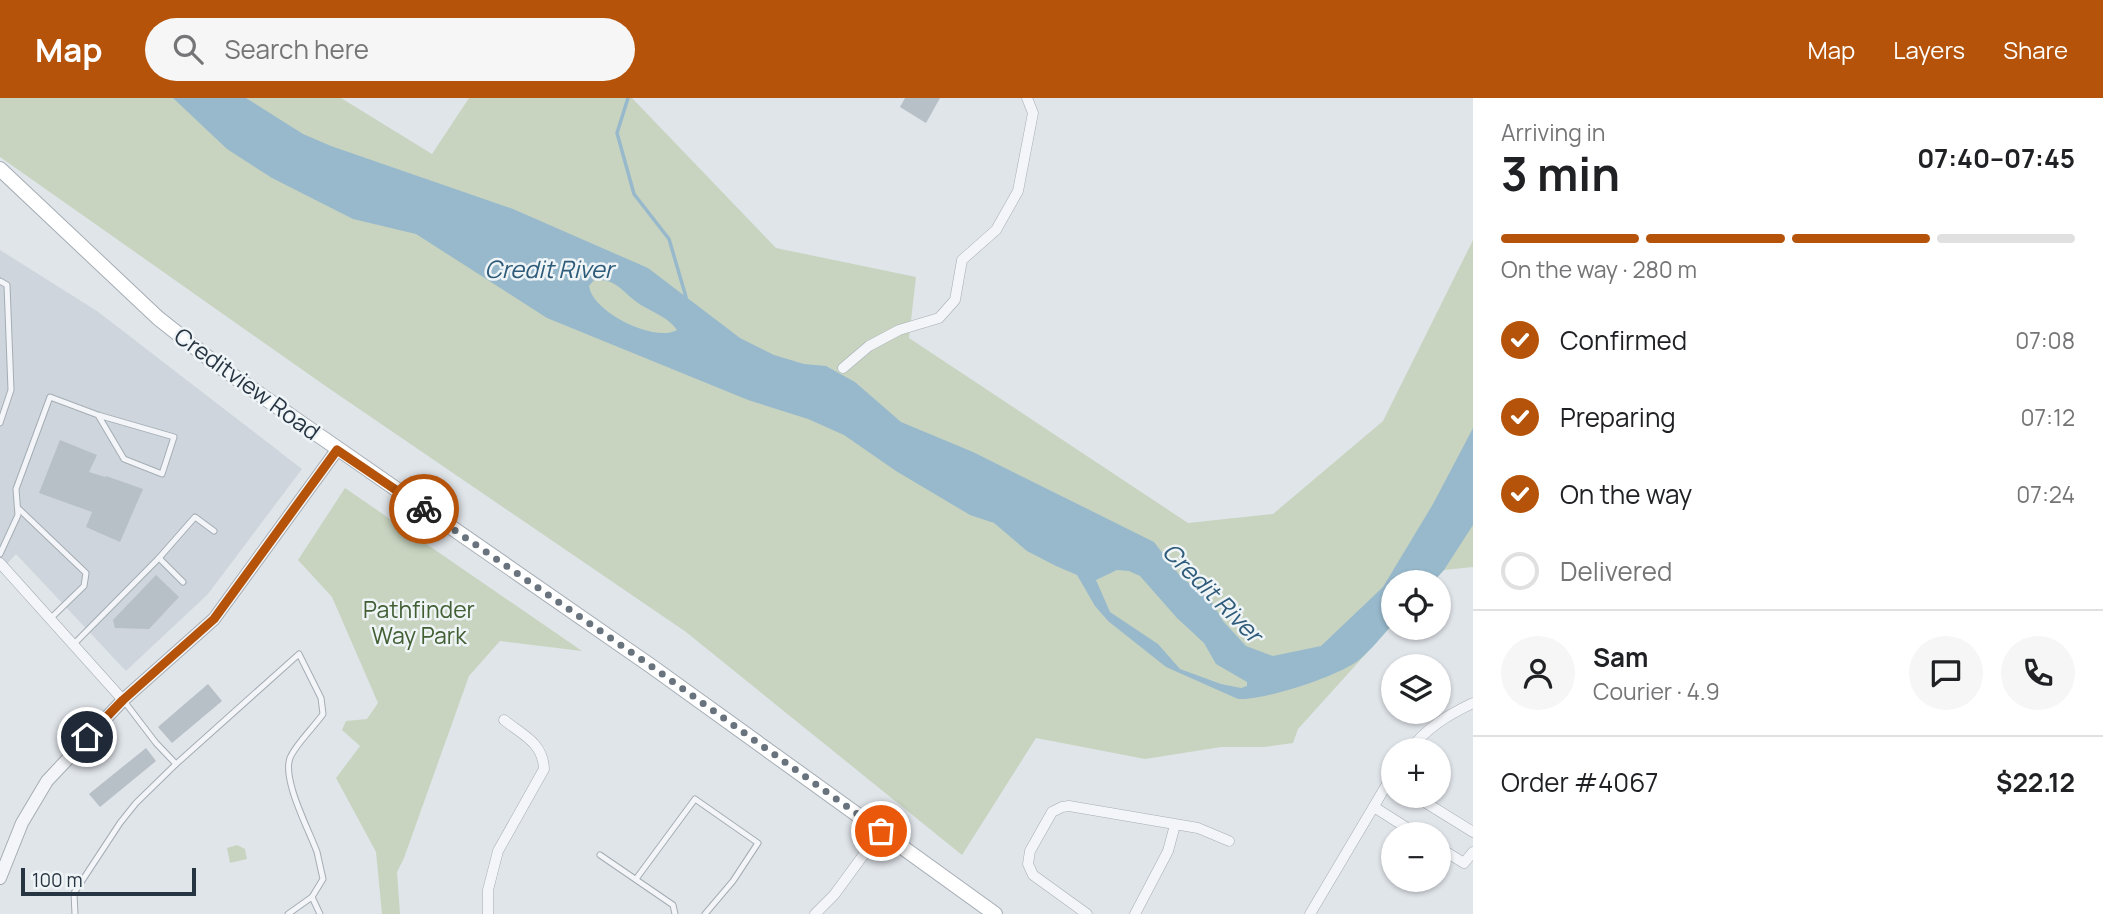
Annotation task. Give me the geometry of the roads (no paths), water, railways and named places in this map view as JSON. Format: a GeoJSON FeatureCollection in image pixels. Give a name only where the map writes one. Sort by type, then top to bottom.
{"type":"FeatureCollection","features":[{"type":"Feature","properties":{"kind":"main road","name":"Creditview Road"},"geometry":{"type":"LineString","coordinates":[[0,169],[158,318],[216,364],[651,666],[995,914]]}},
{"type":"Feature","properties":{"kind":"street"},"geometry":{"type":"LineString","coordinates":[[843,368],[869,346],[899,330],[939,318],[955,300],[962,260],[996,230],[1018,191],[1033,113],[1027,98]]}},
{"type":"Feature","properties":{"kind":"street"},"geometry":{"type":"LineString","coordinates":[[0,878],[22,823],[47,781],[123,700],[214,619],[337,450]]}},
{"type":"Feature","properties":{"kind":"street"},"geometry":{"type":"LineString","coordinates":[[0,563],[123,700]]}},
{"type":"Feature","properties":{"kind":"street"},"geometry":{"type":"LineString","coordinates":[[1420,738],[1445,717],[1473,703]]}},
{"type":"Feature","properties":{"kind":"street"},"geometry":{"type":"LineString","coordinates":[[488,914],[488,890],[498,851],[544,769],[543,757],[538,747],[504,720]]}},
{"type":"Feature","properties":{"kind":"street"},"geometry":{"type":"LineString","coordinates":[[1310,914],[1381,796]]}},
{"type":"Feature","properties":{"kind":"street"},"geometry":{"type":"LineString","coordinates":[[1087,914],[1036,878],[1029,869],[1029,853],[1052,813],[1062,807],[1198,828],[1229,841]]}},
{"type":"Feature","properties":{"kind":"street"},"geometry":{"type":"LineString","coordinates":[[1374,807],[1398,822]]}},
{"type":"Feature","properties":{"kind":"street"},"geometry":{"type":"LineString","coordinates":[[1434,808],[1473,832]]}},
{"type":"Feature","properties":{"kind":"street"},"geometry":{"type":"LineString","coordinates":[[1135,914],[1168,851],[1175,825]]}},
{"type":"Feature","properties":{"kind":"street"},"geometry":{"type":"LineString","coordinates":[[815,914],[834,895],[881,831]]}},
{"type":"Feature","properties":{"kind":"street"},"geometry":{"type":"LineString","coordinates":[[1451,855],[1464,863],[1473,852]]}},
{"type":"Feature","properties":{"kind":"lane"},"geometry":{"type":"LineString","coordinates":[[0,281],[7,285],[11,390],[0,423]]}},
{"type":"Feature","properties":{"kind":"lane"},"geometry":{"type":"LineString","coordinates":[[0,554],[19,509],[16,489],[50,397],[98,415],[174,437],[162,474],[124,460],[98,415]]}},
{"type":"Feature","properties":{"kind":"lane"},"geometry":{"type":"LineString","coordinates":[[19,509],[86,573],[84,586],[50,619]]}},
{"type":"Feature","properties":{"kind":"lane"},"geometry":{"type":"LineString","coordinates":[[74,644],[159,558],[195,517],[214,531]]}},
{"type":"Feature","properties":{"kind":"lane"},"geometry":{"type":"LineString","coordinates":[[159,558],[183,582]]}},
{"type":"Feature","properties":{"kind":"lane"},"geometry":{"type":"LineString","coordinates":[[75,914],[74,893],[136,803],[299,654],[321,698],[323,714],[308,736],[295,748],[288,761],[294,797],[317,854],[323,879],[313,897],[288,914]]}},
{"type":"Feature","properties":{"kind":"lane"},"geometry":{"type":"LineString","coordinates":[[123,700],[176,764]]}},
{"type":"Feature","properties":{"kind":"lane"},"geometry":{"type":"LineString","coordinates":[[636,879],[695,799],[758,843],[733,881],[705,914]]}},
{"type":"Feature","properties":{"kind":"lane"},"geometry":{"type":"LineString","coordinates":[[600,855],[673,905],[675,914]]}},
{"type":"Feature","properties":{"kind":"lane"},"geometry":{"type":"LineString","coordinates":[[313,897],[320,914]]}},
{"type":"Feature","properties":{"kind":"water","name":"Credit River"},"geometry":{"type":"Polygon","coordinates":[[[173,98],[246,98],[303,134],[331,146],[513,209],[648,268],[740,338],[774,355],[804,364],[826,366],[855,382],[901,422],[973,452],[1154,542],[1181,577],[1210,599],[1223,621],[1246,646],[1273,656],[1321,646],[1381,589],[1381,637],[1359,660],[1335,673],[1265,696],[1238,699],[1166,667],[1108,621],[1095,606],[1077,575],[1027,551],[994,523],[970,515],[896,471],[844,435],[808,419],[748,400],[547,318],[416,234],[353,219],[272,178],[227,149],[173,98]],[[594,280],[589,286],[593,296],[612,315],[640,329],[667,333],[677,330],[665,318],[641,305],[615,284],[594,280]],[[1117,570],[1096,580],[1110,612],[1158,644],[1180,669],[1221,684],[1241,688],[1247,686],[1247,682],[1216,664],[1204,643],[1177,618],[1140,576],[1117,570]]]}},
{"type":"Feature","properties":{"kind":"water","name":"Credit River"},"geometry":{"type":"Polygon","coordinates":[[[1473,428],[1473,525],[1444,570],[1393,570],[1433,504],[1473,428]]]}},
{"type":"Feature","properties":{"kind":"waterway"},"geometry":{"type":"LineString","coordinates":[[628,98],[617,133],[634,194],[669,239],[686,297]]}},
{"type":"Feature","properties":{"kind":"park label","name":"Pathfinder Way Park"},"geometry":{"type":"Point","coordinates":[419,623]}}]}
